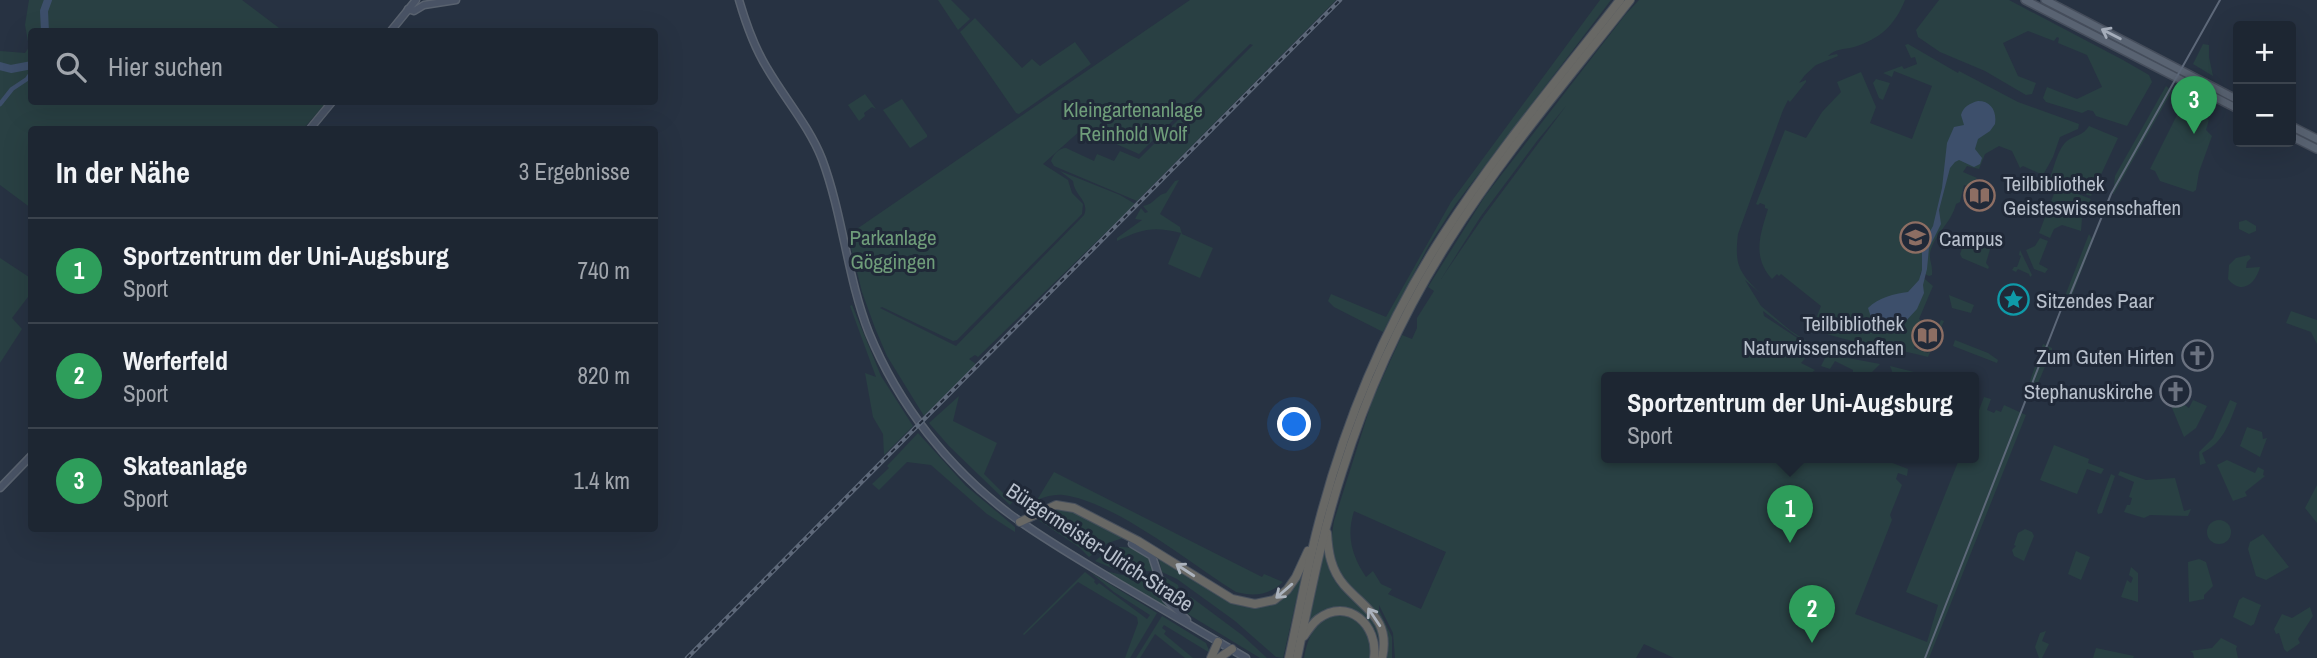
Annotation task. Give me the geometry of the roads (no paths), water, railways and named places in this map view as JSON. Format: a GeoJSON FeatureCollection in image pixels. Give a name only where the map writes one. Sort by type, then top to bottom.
{"type":"FeatureCollection","features":[{"type":"Feature","properties":{"kind":"highway"},"geometry":{"type":"LineString","coordinates":[[1290,658],[1316,533],[1353,416],[1403,306],[1440,239],[1473,190],[1618,0]]}},
{"type":"Feature","properties":{"kind":"highway"},"geometry":{"type":"LineString","coordinates":[[1297,658],[1341,473],[1377,378],[1410,309],[1447,243],[1513,148],[1631,0]]}},
{"type":"Feature","properties":{"kind":"highway"},"geometry":{"type":"LineString","coordinates":[[1020,522],[1056,505],[1074,508],[1160,554],[1232,600],[1255,604],[1273,600],[1293,584],[1316,533]]}},
{"type":"Feature","properties":{"kind":"highway"},"geometry":{"type":"LineString","coordinates":[[1029,527],[1037,513]]}},
{"type":"Feature","properties":{"kind":"highway"},"geometry":{"type":"LineString","coordinates":[[1327,525],[1330,557],[1338,577],[1373,612],[1380,624],[1383,637],[1382,658]]}},
{"type":"Feature","properties":{"kind":"highway"},"geometry":{"type":"LineString","coordinates":[[1132,544],[1160,554]]}},
{"type":"Feature","properties":{"kind":"highway"},"geometry":{"type":"LineString","coordinates":[[1301,642],[1316,620],[1326,614],[1345,611],[1363,620],[1371,630],[1374,658]]}},
{"type":"Feature","properties":{"kind":"highway"},"geometry":{"type":"LineString","coordinates":[[1211,658],[1218,642]]}},
{"type":"Feature","properties":{"kind":"highway"},"geometry":{"type":"LineString","coordinates":[[1219,658],[1232,649]]}},
{"type":"Feature","properties":{"kind":"main road"},"geometry":{"type":"LineString","coordinates":[[393,28],[416,0]]}},
{"type":"Feature","properties":{"kind":"main road"},"geometry":{"type":"LineString","coordinates":[[408,9],[414,10],[424,5],[455,0]]}},
{"type":"Feature","properties":{"kind":"main road","name":"Bürgermeister-Ulrich-Straße"},"geometry":{"type":"LineString","coordinates":[[739,0],[755,46],[799,115],[820,155],[835,203],[855,289],[870,335],[905,401],[939,447],[978,487],[1020,522],[1247,658]]}},
{"type":"Feature","properties":{"kind":"main road"},"geometry":{"type":"LineString","coordinates":[[2025,0],[2233,98]]}},
{"type":"Feature","properties":{"kind":"main road"},"geometry":{"type":"LineString","coordinates":[[2045,0],[2233,106]]}},
{"type":"Feature","properties":{"kind":"main road"},"geometry":{"type":"LineString","coordinates":[[312,126],[330,105]]}},
{"type":"Feature","properties":{"kind":"main road"},"geometry":{"type":"LineString","coordinates":[[2296,128],[2317,139]]}},
{"type":"Feature","properties":{"kind":"main road"},"geometry":{"type":"LineString","coordinates":[[2296,138],[2317,149]]}},
{"type":"Feature","properties":{"kind":"main road"},"geometry":{"type":"LineString","coordinates":[[0,488],[28,459]]}},
{"type":"Feature","properties":{"kind":"main road"},"geometry":{"type":"LineString","coordinates":[[1132,544],[1152,556],[1166,599],[1196,629]]}},
{"type":"Feature","properties":{"kind":"water"},"geometry":{"type":"Polygon","coordinates":[[[1978,101],[1990,105],[1995,119],[1990,131],[1978,139],[1975,149],[1982,158],[1980,164],[1974,167],[1959,160],[1950,168],[1939,210],[1941,224],[1929,248],[1924,293],[1917,309],[1904,323],[1890,328],[1871,317],[1868,308],[1892,295],[1908,292],[1919,280],[1922,270],[1922,246],[1933,226],[1942,188],[1947,143],[1954,127],[1964,125],[1961,115],[1963,110],[1978,101]]]}},
{"type":"Feature","properties":{"kind":"waterway"},"geometry":{"type":"LineString","coordinates":[[45,28],[44,11],[48,0]]}},
{"type":"Feature","properties":{"kind":"waterway"},"geometry":{"type":"LineString","coordinates":[[0,66],[11,69],[28,66]]}},
{"type":"Feature","properties":{"kind":"waterway"},"geometry":{"type":"LineString","coordinates":[[0,104],[12,89],[28,78]]}},
{"type":"Feature","properties":{"kind":"tram line"},"geometry":{"type":"LineString","coordinates":[[2068,300],[2111,194],[2220,0]]}},
{"type":"Feature","properties":{"kind":"tram line"},"geometry":{"type":"LineString","coordinates":[[1925,658],[2062,307]]}},
{"type":"Feature","properties":{"kind":"railway"},"geometry":{"type":"LineString","coordinates":[[687,658],[1340,0]]}},
{"type":"Feature","properties":{"kind":"place","name":"Skateanlage"},"geometry":{"type":"Point","coordinates":[2194,134]}},
{"type":"Feature","properties":{"kind":"place","name":"Teilbibliothek Geisteswissenschaften"},"geometry":{"type":"Point","coordinates":[1980,195]}},
{"type":"Feature","properties":{"kind":"place","name":"Campus"},"geometry":{"type":"Point","coordinates":[1916,238]}},
{"type":"Feature","properties":{"kind":"place","name":"Sitzendes Paar"},"geometry":{"type":"Point","coordinates":[2013,300]}},
{"type":"Feature","properties":{"kind":"place","name":"Teilbibliothek Naturwissenschaften"},"geometry":{"type":"Point","coordinates":[1927,335]}},
{"type":"Feature","properties":{"kind":"place","name":"Zum Guten Hirten"},"geometry":{"type":"Point","coordinates":[2197,356]}},
{"type":"Feature","properties":{"kind":"place","name":"Stephanuskirche"},"geometry":{"type":"Point","coordinates":[2176,391]}},
{"type":"Feature","properties":{"kind":"place","name":"Sportzentrum der Uni-Augsburg"},"geometry":{"type":"Point","coordinates":[1790,543]}},
{"type":"Feature","properties":{"kind":"place","name":"Werferfeld"},"geometry":{"type":"Point","coordinates":[1812,643]}},
{"type":"Feature","properties":{"kind":"park label","name":"Kleingartenanlage Reinhold Wolf"},"geometry":{"type":"Point","coordinates":[1133,121]}},
{"type":"Feature","properties":{"kind":"park label","name":"Parkanlage Göggingen"},"geometry":{"type":"Point","coordinates":[893,249]}}]}
